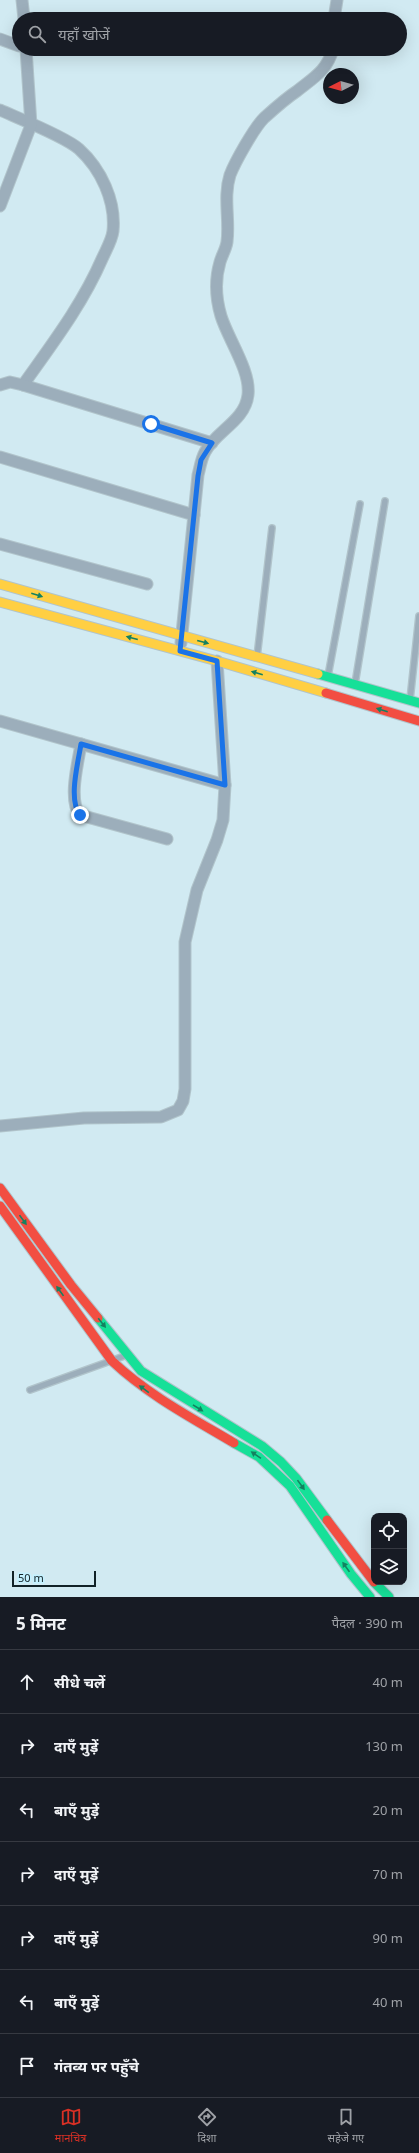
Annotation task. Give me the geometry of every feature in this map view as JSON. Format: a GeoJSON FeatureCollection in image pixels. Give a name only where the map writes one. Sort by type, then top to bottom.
{"type":"FeatureCollection","features":[{"type":"Feature","properties":{"kind":"street"},"geometry":{"type":"LineString","coordinates":[[22,0],[23,12]]}},
{"type":"Feature","properties":{"kind":"street"},"geometry":{"type":"LineString","coordinates":[[335,12],[337,0]]}},
{"type":"Feature","properties":{"kind":"street"},"geometry":{"type":"LineString","coordinates":[[0,39],[12,43]]}},
{"type":"Feature","properties":{"kind":"street"},"geometry":{"type":"LineString","coordinates":[[0,206],[31,124],[26,56]]}},
{"type":"Feature","properties":{"kind":"street"},"geometry":{"type":"LineString","coordinates":[[180,651],[201,460],[212,443],[246,406],[248,395],[247,381],[239,357],[220,314],[217,289],[220,263],[227,241],[226,196],[231,174],[257,127],[296,91],[318,76],[331,56]]}},
{"type":"Feature","properties":{"kind":"street"},"geometry":{"type":"LineString","coordinates":[[0,110],[79,148],[92,165],[110,197],[113,213],[113,232],[80,304],[23,385]]}},
{"type":"Feature","properties":{"kind":"street"},"geometry":{"type":"LineString","coordinates":[[0,385],[10,382],[23,385],[212,443]]}},
{"type":"Feature","properties":{"kind":"street"},"geometry":{"type":"LineString","coordinates":[[0,457],[194,515]]}},
{"type":"Feature","properties":{"kind":"street"},"geometry":{"type":"LineString","coordinates":[[0,544],[147,584]]}},
{"type":"Feature","properties":{"kind":"street"},"geometry":{"type":"LineString","coordinates":[[0,584],[415,701]]}},
{"type":"Feature","properties":{"kind":"street"},"geometry":{"type":"LineString","coordinates":[[0,602],[217,661],[419,721]]}},
{"type":"Feature","properties":{"kind":"street"},"geometry":{"type":"LineString","coordinates":[[0,1126],[116,1116],[161,1118],[178,1110],[183,1101],[185,1089],[186,942],[197,890],[217,840],[222,820],[225,785],[217,661]]}},
{"type":"Feature","properties":{"kind":"street"},"geometry":{"type":"LineString","coordinates":[[0,721],[225,785]]}},
{"type":"Feature","properties":{"kind":"street"},"geometry":{"type":"LineString","coordinates":[[81,744],[74,800],[76,811],[80,815],[167,839]]}},
{"type":"Feature","properties":{"kind":"street"},"geometry":{"type":"LineString","coordinates":[[0,1188],[71,1285],[141,1371],[262,1446],[281,1462],[296,1478],[371,1578]]}},
{"type":"Feature","properties":{"kind":"street"},"geometry":{"type":"LineString","coordinates":[[0,1206],[112,1361],[152,1395],[259,1457],[279,1474],[290,1486],[351,1574],[370,1597]]}},
{"type":"Feature","properties":{"kind":"street"},"geometry":{"type":"LineString","coordinates":[[377,1585],[389,1597]]}},
{"type":"Feature","properties":{"kind":"lane"},"geometry":{"type":"LineString","coordinates":[[355,684],[385,501]]}},
{"type":"Feature","properties":{"kind":"lane"},"geometry":{"type":"LineString","coordinates":[[328,676],[360,504]]}},
{"type":"Feature","properties":{"kind":"lane"},"geometry":{"type":"LineString","coordinates":[[257,657],[272,528]]}},
{"type":"Feature","properties":{"kind":"lane"},"geometry":{"type":"LineString","coordinates":[[415,701],[419,616]]}},
{"type":"Feature","properties":{"kind":"lane"},"geometry":{"type":"LineString","coordinates":[[30,1390],[128,1355]]}},
{"type":"Feature","properties":{"kind":"traffic: fast"},"geometry":{"type":"LineString","coordinates":[[318,674],[419,703]]}},
{"type":"Feature","properties":{"kind":"traffic: fast"},"geometry":{"type":"LineString","coordinates":[[98,1318],[141,1371],[262,1446],[281,1462],[296,1478],[327,1520]]}},
{"type":"Feature","properties":{"kind":"traffic: fast"},"geometry":{"type":"LineString","coordinates":[[234,1443],[259,1457],[290,1486],[351,1574],[370,1597]]}},
{"type":"Feature","properties":{"kind":"traffic: fast"},"geometry":{"type":"LineString","coordinates":[[377,1585],[389,1597]]}},
{"type":"Feature","properties":{"kind":"traffic: slow"},"geometry":{"type":"LineString","coordinates":[[0,584],[318,674]]}},
{"type":"Feature","properties":{"kind":"traffic: slow"},"geometry":{"type":"LineString","coordinates":[[0,602],[217,661],[326,693]]}},
{"type":"Feature","properties":{"kind":"traffic: jam"},"geometry":{"type":"LineString","coordinates":[[326,693],[419,721]]}},
{"type":"Feature","properties":{"kind":"traffic: jam"},"geometry":{"type":"LineString","coordinates":[[0,1188],[71,1285],[98,1318]]}},
{"type":"Feature","properties":{"kind":"traffic: jam"},"geometry":{"type":"LineString","coordinates":[[0,1206],[112,1361],[140,1385],[186,1415],[234,1443]]}},
{"type":"Feature","properties":{"kind":"traffic: jam"},"geometry":{"type":"LineString","coordinates":[[327,1520],[371,1578]]}},
{"type":"Feature","properties":{"kind":"route"},"geometry":{"type":"LineString","coordinates":[[80,815],[76,811],[74,800],[81,744],[225,785],[217,661],[180,651],[198,476],[201,460],[205,451],[212,443],[151,424]]}}]}
